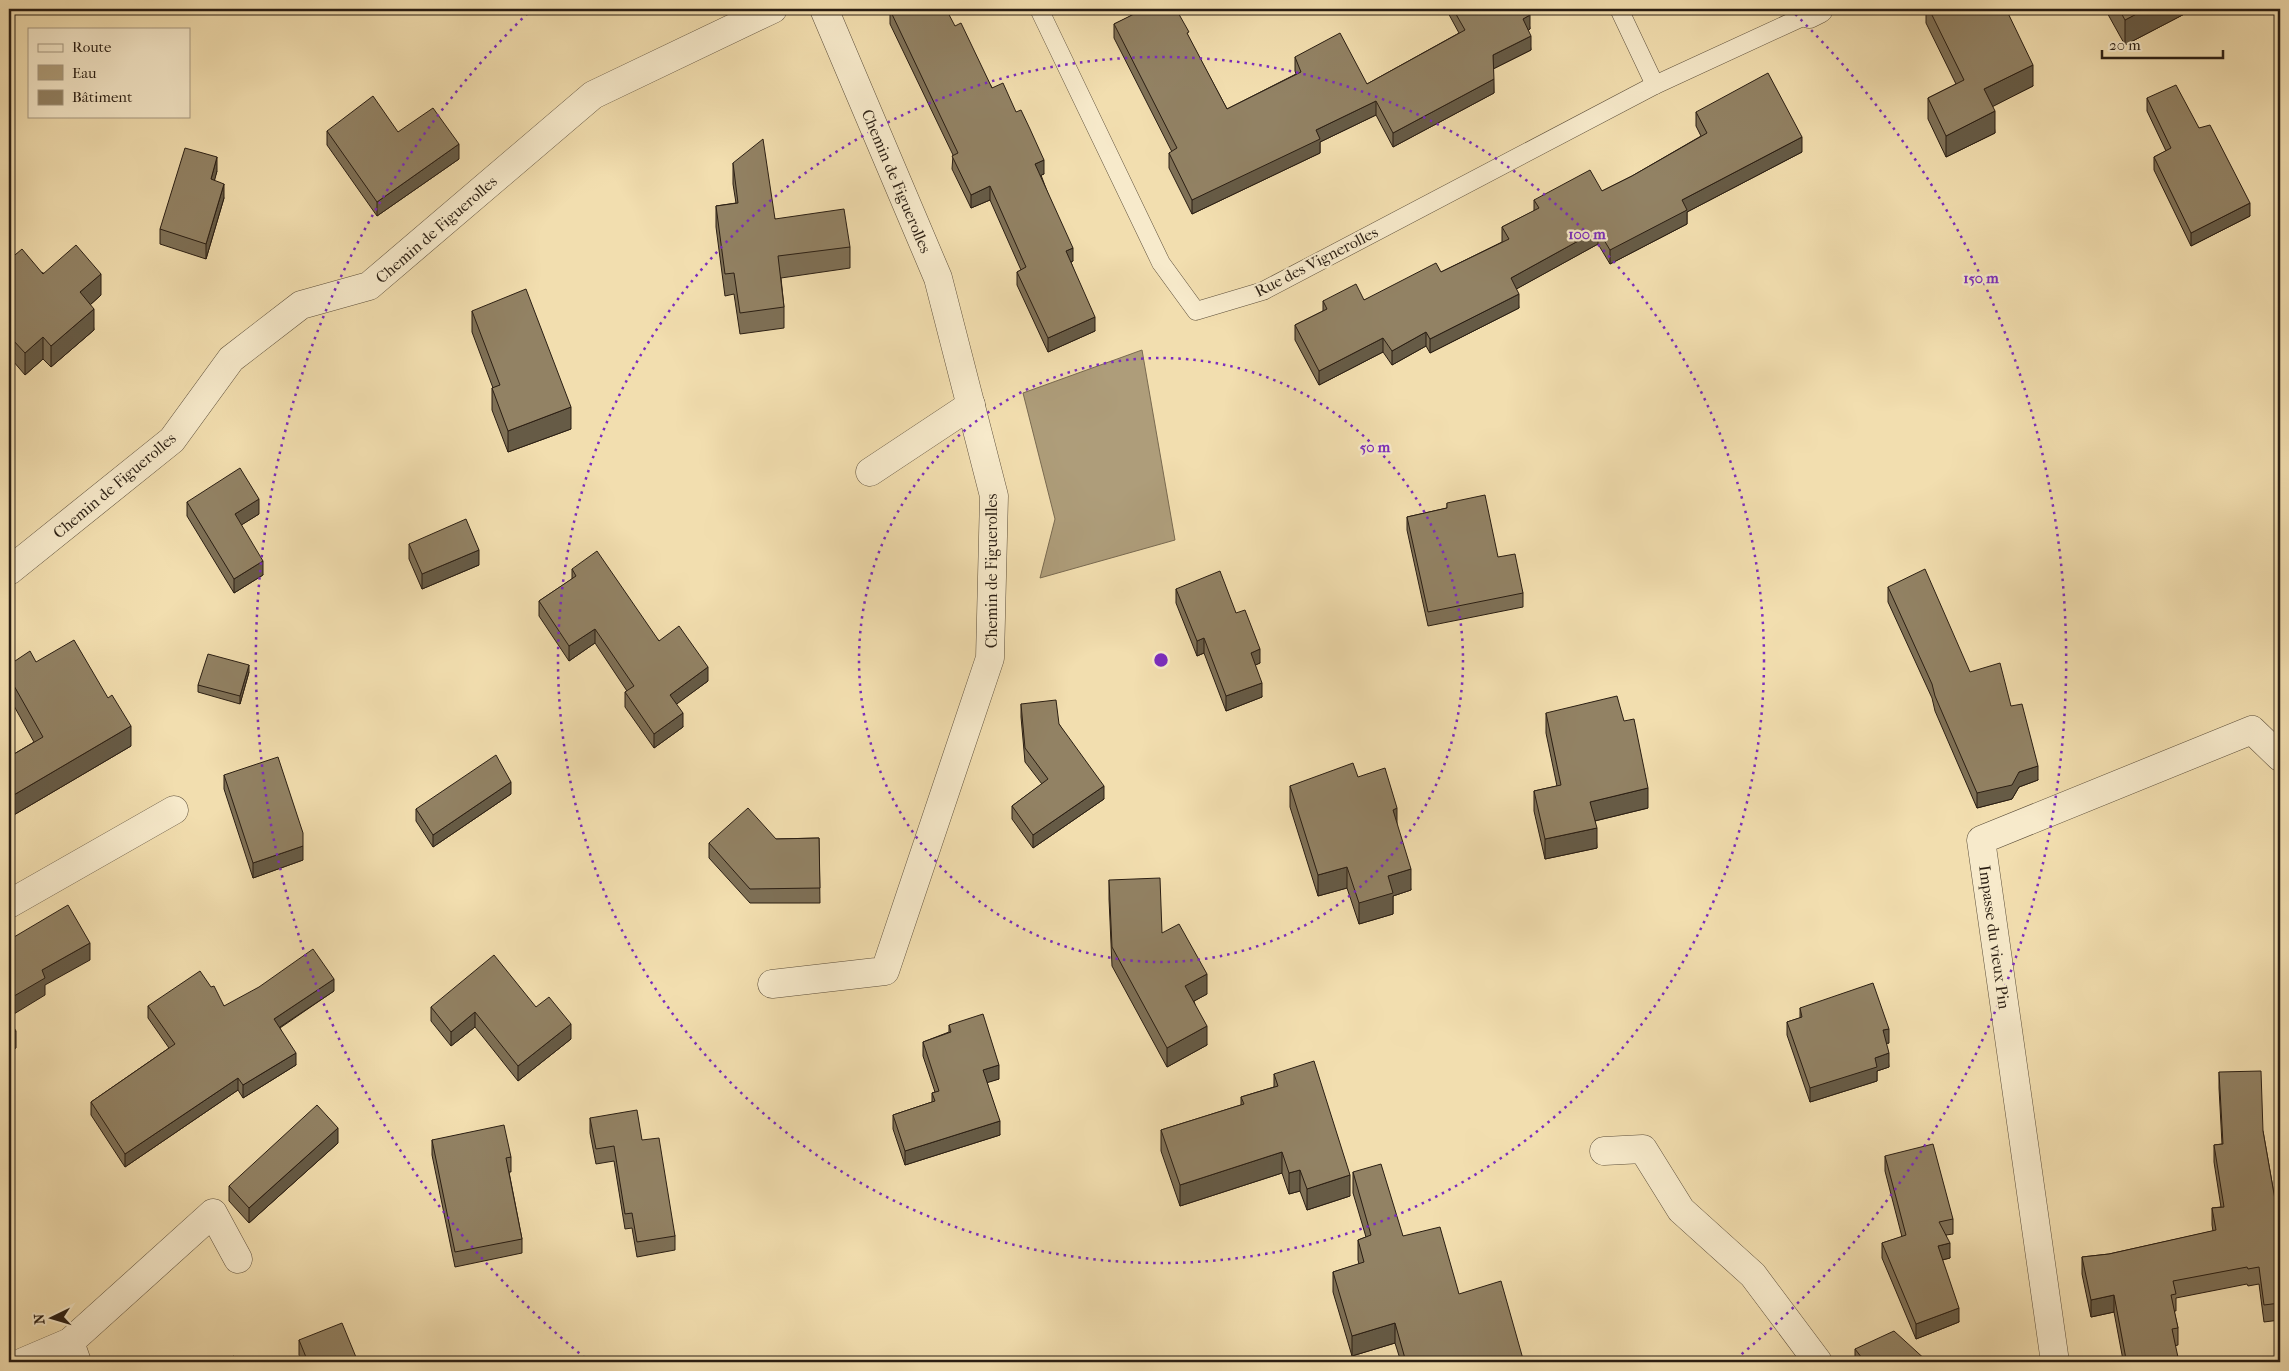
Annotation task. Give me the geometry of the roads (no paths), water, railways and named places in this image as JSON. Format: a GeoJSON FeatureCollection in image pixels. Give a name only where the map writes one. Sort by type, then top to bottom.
{"type":"FeatureCollection","features":[{"type":"Feature","properties":{"kind":"street","name":"Chemin de Figuerolles"},"geometry":{"type":"LineString","coordinates":[[9,571],[172,440],[230,359],[301,305],[370,286],[593,95],[773,9]]}},
{"type":"Feature","properties":{"kind":"street","name":"Chemin de Figuerolles"},"geometry":{"type":"LineString","coordinates":[[772,984],[885,972],[990,658],[994,496],[971,405],[938,278],[824,9]]}},
{"type":"Feature","properties":{"kind":"street"},"geometry":{"type":"LineString","coordinates":[[870,472],[971,405]]}},
{"type":"Feature","properties":{"kind":"street","name":"Impasse du vieux Pin"},"geometry":{"type":"LineString","coordinates":[[2055,1362],[1982,840],[2252,730],[2280,757]]}},
{"type":"Feature","properties":{"kind":"street"},"geometry":{"type":"LineString","coordinates":[[9,904],[174,810]]}},
{"type":"Feature","properties":{"kind":"street"},"geometry":{"type":"LineString","coordinates":[[1604,1151],[1642,1149],[1681,1210],[1753,1275],[1818,1362]]}},
{"type":"Feature","properties":{"kind":"street"},"geometry":{"type":"LineString","coordinates":[[23,1362],[74,1352],[213,1213],[238,1259]]}},
{"type":"Feature","properties":{"kind":"lane","name":"Rue des Vignerolles"},"geometry":{"type":"LineString","coordinates":[[1039,9],[1161,263],[1196,311],[1263,291],[1655,85],[1814,11]]}},
{"type":"Feature","properties":{"kind":"lane"},"geometry":{"type":"LineString","coordinates":[[1619,9],[1655,85]]}},
{"type":"Feature","properties":{"kind":"water"},"geometry":{"type":"Polygon","coordinates":[[[1142,350],[1175,540],[1040,578],[1055,519],[1023,393],[1142,350]]]}}]}
